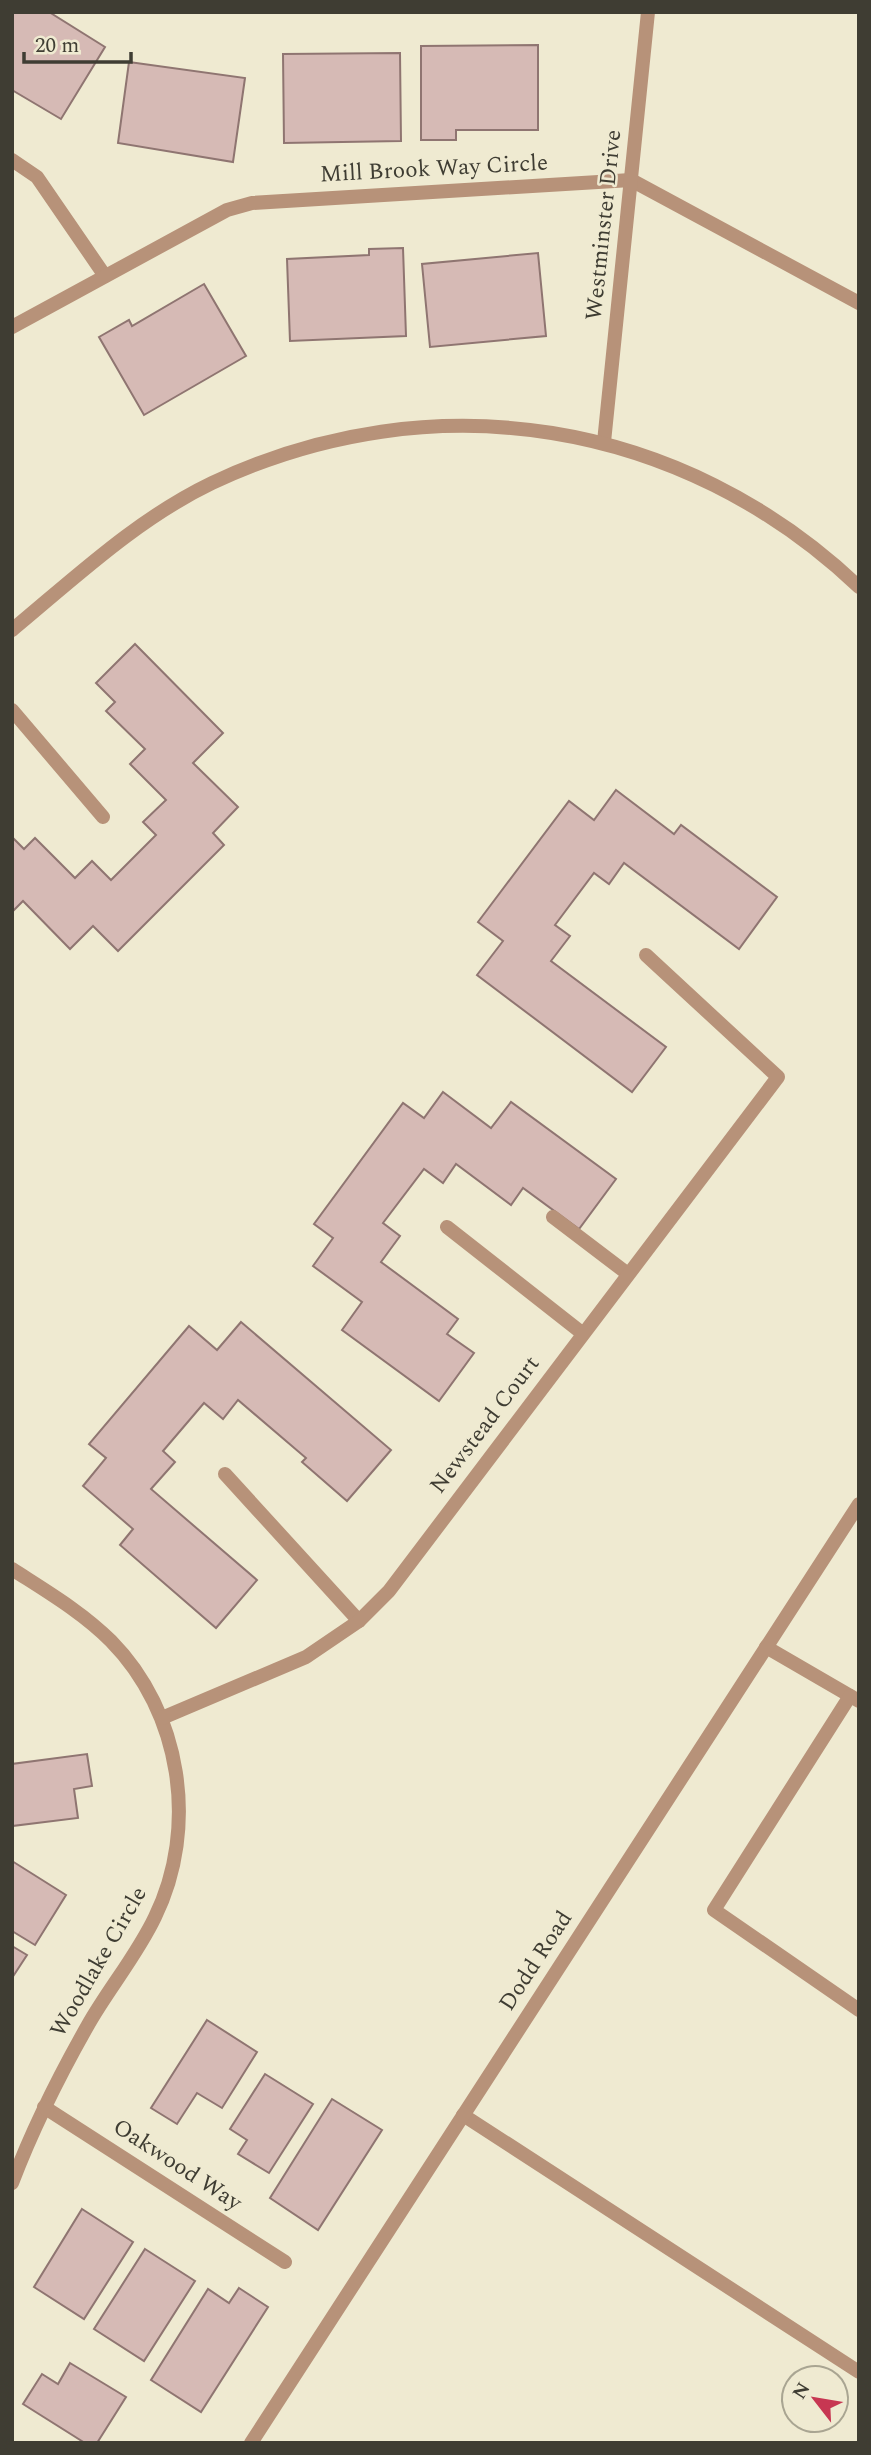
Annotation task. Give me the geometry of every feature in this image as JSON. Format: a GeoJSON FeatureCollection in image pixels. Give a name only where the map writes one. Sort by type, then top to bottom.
{"type":"FeatureCollection","features":[{"type":"Feature","properties":{"kind":"street","name":"Westminster Drive"},"geometry":{"type":"LineString","coordinates":[[604,442],[648,12]]}},
{"type":"Feature","properties":{"kind":"street"},"geometry":{"type":"LineString","coordinates":[[12,160],[37,177],[105,276]]}},
{"type":"Feature","properties":{"kind":"street","name":"Mill Brook Way Circle"},"geometry":{"type":"LineString","coordinates":[[12,327],[227,210],[252,203],[631,180]]}},
{"type":"Feature","properties":{"kind":"street"},"geometry":{"type":"LineString","coordinates":[[631,180],[859,303]]}},
{"type":"Feature","properties":{"kind":"street"},"geometry":{"type":"LineString","coordinates":[[12,629],[125,537],[211,484],[283,454],[332,440],[408,427],[486,425],[537,429],[604,442],[645,455],[716,484],[783,523],[824,554],[859,587]]}},
{"type":"Feature","properties":{"kind":"street"},"geometry":{"type":"LineString","coordinates":[[12,710],[103,817]]}},
{"type":"Feature","properties":{"kind":"street","name":"Newstead Court"},"geometry":{"type":"LineString","coordinates":[[162,1718],[306,1657],[359,1621],[389,1591],[778,1077],[646,955]]}},
{"type":"Feature","properties":{"kind":"street"},"geometry":{"type":"LineString","coordinates":[[553,1217],[628,1274]]}},
{"type":"Feature","properties":{"kind":"street"},"geometry":{"type":"LineString","coordinates":[[447,1227],[582,1334]]}},
{"type":"Feature","properties":{"kind":"street"},"geometry":{"type":"LineString","coordinates":[[225,1474],[359,1621]]}},
{"type":"Feature","properties":{"kind":"street","name":"Dodd Road"},"geometry":{"type":"LineString","coordinates":[[251,2443],[859,1504]]}},
{"type":"Feature","properties":{"kind":"street","name":"Woodlake Circle"},"geometry":{"type":"LineString","coordinates":[[12,1569],[69,1606],[112,1642],[146,1686],[162,1718],[178,1782],[178,1838],[166,1892],[155,1918],[88,2025],[44,2107],[12,2183]]}},
{"type":"Feature","properties":{"kind":"street"},"geometry":{"type":"LineString","coordinates":[[766,1647],[854,1698],[714,1910],[859,2010]]}},
{"type":"Feature","properties":{"kind":"street","name":"Oakwood Way"},"geometry":{"type":"LineString","coordinates":[[44,2107],[285,2262]]}},
{"type":"Feature","properties":{"kind":"street"},"geometry":{"type":"LineString","coordinates":[[463,2115],[859,2372]]}},
{"type":"Feature","properties":{"kind":"building"},"geometry":{"type":"Polygon","coordinates":[[[12,12],[49,12],[105,47],[61,119],[12,90],[12,12]]]}},
{"type":"Feature","properties":{"kind":"building"},"geometry":{"type":"Polygon","coordinates":[[[538,45],[538,130],[456,130],[456,140],[421,140],[421,46],[538,45]]]}},
{"type":"Feature","properties":{"kind":"building"},"geometry":{"type":"Polygon","coordinates":[[[400,53],[401,141],[284,143],[283,54],[400,53]]]}},
{"type":"Feature","properties":{"kind":"building"},"geometry":{"type":"Polygon","coordinates":[[[129,62],[245,78],[233,162],[118,143],[129,62]]]}},
{"type":"Feature","properties":{"kind":"building"},"geometry":{"type":"Polygon","coordinates":[[[403,248],[406,336],[290,341],[287,259],[369,255],[369,249],[403,248]]]}},
{"type":"Feature","properties":{"kind":"building"},"geometry":{"type":"Polygon","coordinates":[[[538,253],[546,336],[430,347],[422,264],[538,253]]]}},
{"type":"Feature","properties":{"kind":"building"},"geometry":{"type":"Polygon","coordinates":[[[204,284],[246,356],[144,415],[99,337],[129,320],[132,326],[204,284]]]}},
{"type":"Feature","properties":{"kind":"building"},"geometry":{"type":"Polygon","coordinates":[[[135,644],[223,733],[193,763],[238,807],[213,833],[224,845],[118,951],[93,926],[70,949],[23,901],[12,912],[12,837],[24,849],[35,838],[75,878],[92,861],[111,880],[156,835],[143,822],[166,800],[130,764],[145,749],[106,711],[115,702],[96,683],[135,644]]]}},
{"type":"Feature","properties":{"kind":"building"},"geometry":{"type":"Polygon","coordinates":[[[616,790],[674,834],[681,825],[777,897],[739,949],[624,863],[609,884],[594,873],[555,925],[570,936],[551,961],[666,1047],[632,1092],[477,975],[503,941],[478,922],[569,801],[594,820],[616,790]]]}},
{"type":"Feature","properties":{"kind":"building"},"geometry":{"type":"Polygon","coordinates":[[[443,1092],[491,1128],[511,1102],[616,1179],[579,1229],[523,1188],[511,1205],[456,1164],[443,1183],[424,1169],[383,1223],[400,1236],[381,1262],[458,1319],[447,1334],[474,1353],[439,1401],[342,1330],[362,1302],[313,1266],[333,1238],[314,1224],[403,1103],[424,1118],[443,1092]]]}},
{"type":"Feature","properties":{"kind":"building"},"geometry":{"type":"Polygon","coordinates":[[[241,1322],[391,1450],[347,1501],[302,1462],[306,1458],[238,1400],[223,1419],[204,1403],[163,1451],[175,1462],[151,1489],[257,1580],[216,1628],[120,1545],[133,1529],[83,1486],[106,1458],[89,1444],[189,1326],[217,1350],[241,1322]]]}},
{"type":"Feature","properties":{"kind":"building"},"geometry":{"type":"Polygon","coordinates":[[[87,1754],[92,1786],[74,1789],[78,1818],[12,1826],[12,1764],[87,1754]]]}},
{"type":"Feature","properties":{"kind":"building"},"geometry":{"type":"Polygon","coordinates":[[[12,1861],[66,1895],[35,1945],[12,1931],[12,1861]]]}},
{"type":"Feature","properties":{"kind":"building"},"geometry":{"type":"Polygon","coordinates":[[[12,1946],[27,1955],[12,1978],[12,1946]]]}},
{"type":"Feature","properties":{"kind":"building"},"geometry":{"type":"Polygon","coordinates":[[[207,2020],[257,2052],[222,2108],[197,2093],[177,2124],[151,2108],[207,2020]]]}},
{"type":"Feature","properties":{"kind":"building"},"geometry":{"type":"Polygon","coordinates":[[[265,2074],[313,2104],[269,2173],[238,2154],[247,2140],[230,2129],[265,2074]]]}},
{"type":"Feature","properties":{"kind":"building"},"geometry":{"type":"Polygon","coordinates":[[[332,2099],[382,2130],[318,2230],[270,2198],[332,2099]]]}},
{"type":"Feature","properties":{"kind":"building"},"geometry":{"type":"Polygon","coordinates":[[[82,2209],[133,2242],[84,2319],[34,2287],[82,2209]]]}},
{"type":"Feature","properties":{"kind":"building"},"geometry":{"type":"Polygon","coordinates":[[[145,2249],[195,2281],[144,2361],[94,2329],[145,2249]]]}},
{"type":"Feature","properties":{"kind":"building"},"geometry":{"type":"Polygon","coordinates":[[[239,2288],[268,2307],[201,2412],[151,2380],[208,2289],[229,2303],[239,2288]]]}},
{"type":"Feature","properties":{"kind":"building"},"geometry":{"type":"Polygon","coordinates":[[[70,2363],[126,2397],[97,2443],[85,2443],[23,2404],[42,2374],[58,2384],[70,2363]]]}}]}
